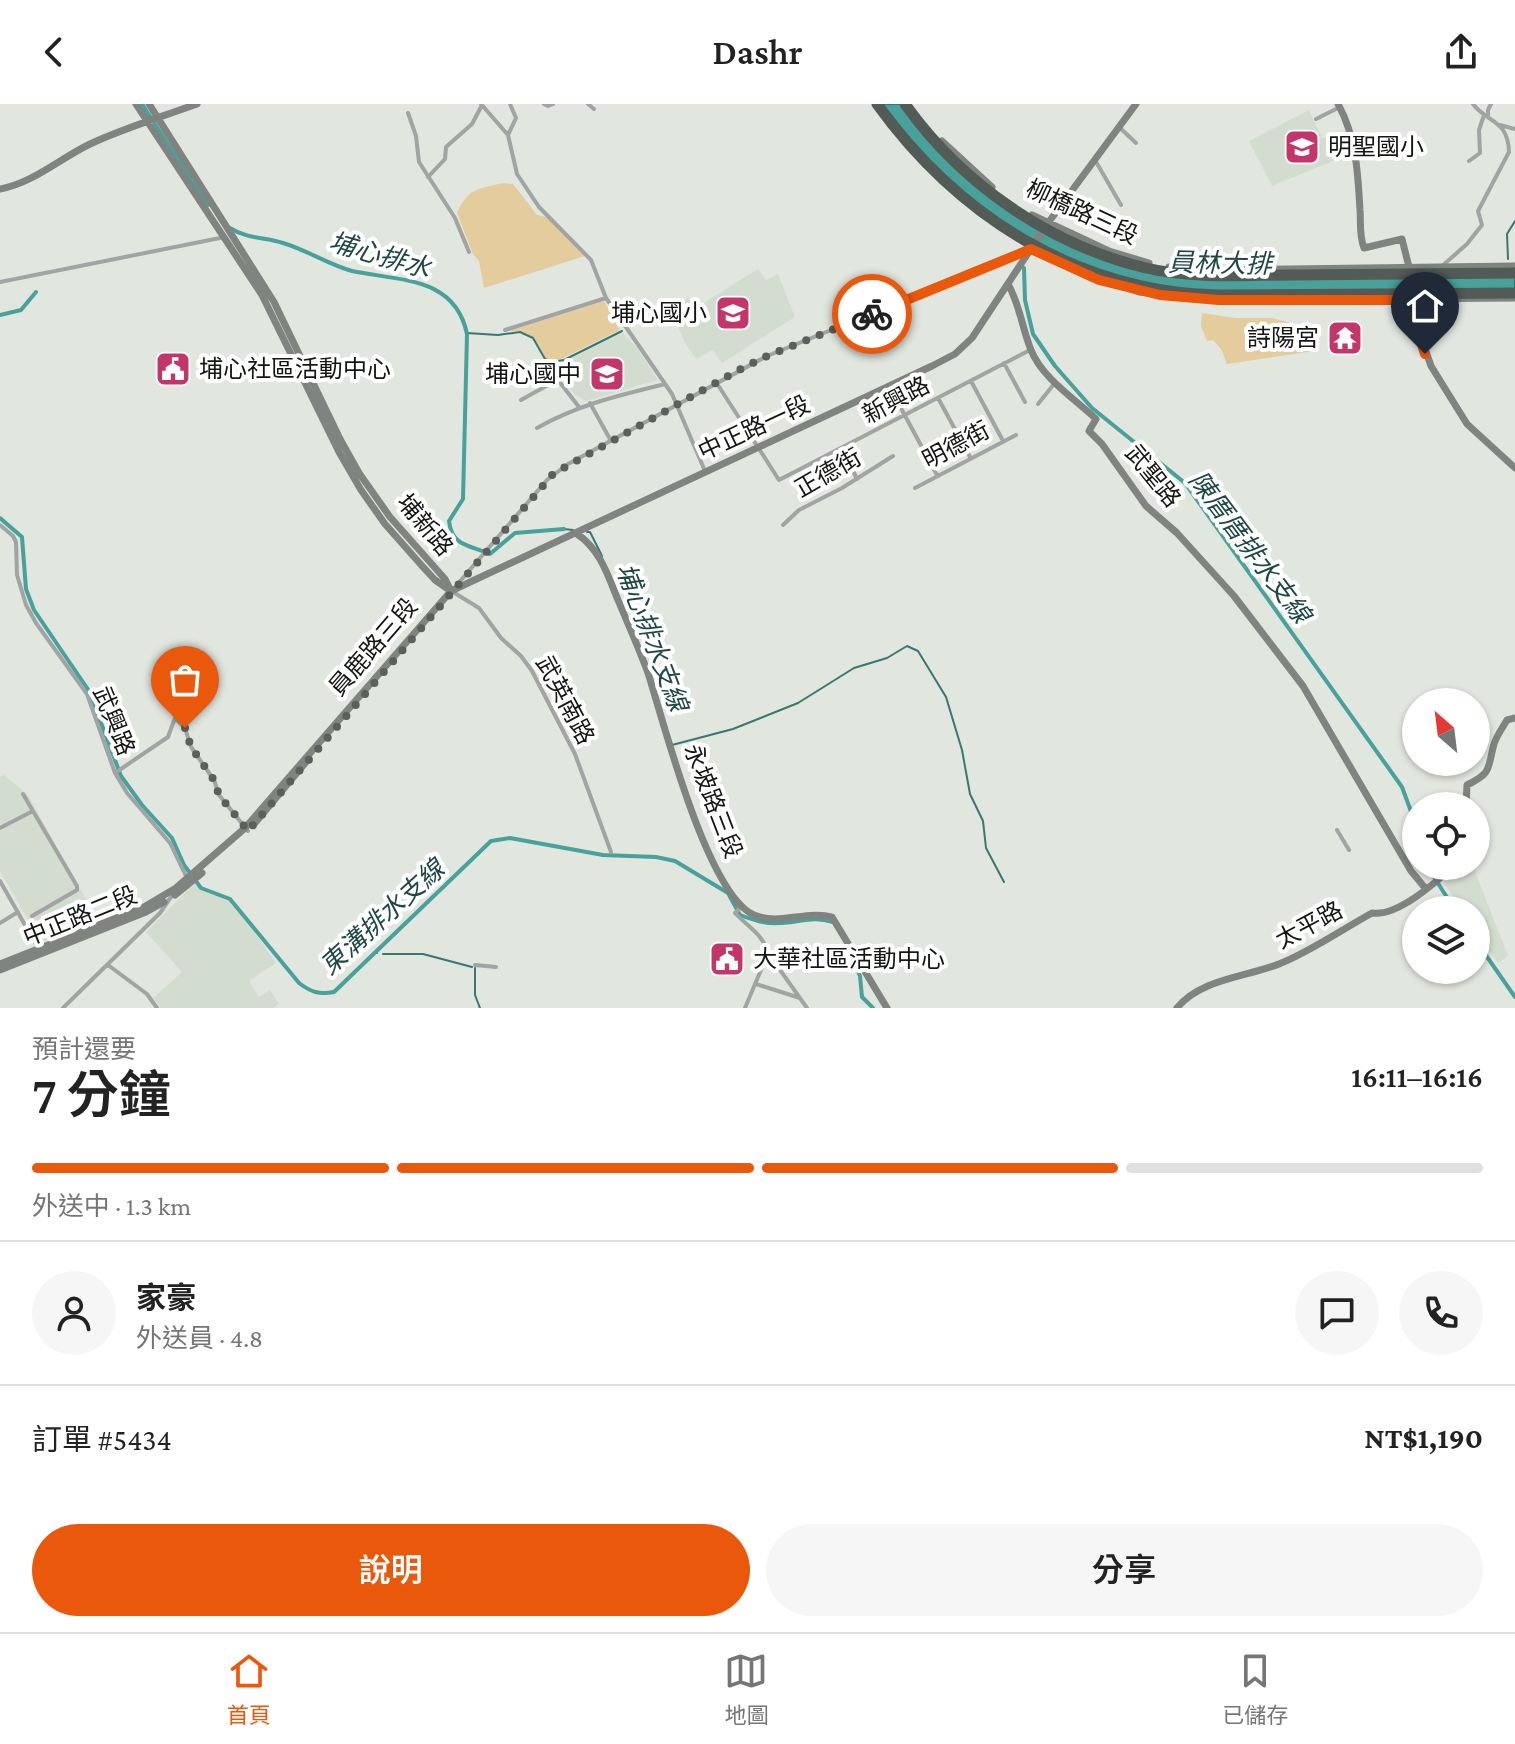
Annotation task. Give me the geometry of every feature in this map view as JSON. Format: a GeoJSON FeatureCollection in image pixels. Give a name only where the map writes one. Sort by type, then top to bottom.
{"type":"FeatureCollection","features":[{"type":"Feature","properties":{"kind":"highway"},"geometry":{"type":"LineString","coordinates":[[874,104],[919,157],[961,196],[1010,232],[1063,260],[1137,287],[1181,294],[1515,296]]}},
{"type":"Feature","properties":{"kind":"highway"},"geometry":{"type":"LineString","coordinates":[[908,104],[939,145],[985,188],[1024,216],[1074,243],[1107,256],[1164,271],[1219,276],[1515,273]]}},
{"type":"Feature","properties":{"kind":"highway"},"geometry":{"type":"LineString","coordinates":[[1287,275],[1302,271],[1491,269]]}},
{"type":"Feature","properties":{"kind":"highway"},"geometry":{"type":"LineString","coordinates":[[1315,295],[1488,296]]}},
{"type":"Feature","properties":{"kind":"street","name":"埔新路"},"geometry":{"type":"LineString","coordinates":[[136,104],[274,302],[359,473],[390,517],[445,579],[451,591]]}},
{"type":"Feature","properties":{"kind":"street","name":"埔新路"},"geometry":{"type":"LineString","coordinates":[[149,104],[221,217],[228,236]]}},
{"type":"Feature","properties":{"kind":"street"},"geometry":{"type":"LineString","coordinates":[[0,189],[28,182],[45,168],[80,149],[197,104]]}},
{"type":"Feature","properties":{"kind":"street"},"geometry":{"type":"LineString","coordinates":[[428,177],[445,159],[446,147],[472,124],[482,104],[508,135],[517,174],[539,207],[591,260],[606,298],[677,405],[706,473]]}},
{"type":"Feature","properties":{"kind":"street"},"geometry":{"type":"LineString","coordinates":[[508,135],[516,118],[510,104]]}},
{"type":"Feature","properties":{"kind":"street"},"geometry":{"type":"LineString","coordinates":[[544,104],[553,104]]}},
{"type":"Feature","properties":{"kind":"street"},"geometry":{"type":"LineString","coordinates":[[588,104],[594,109]]}},
{"type":"Feature","properties":{"kind":"street"},"geometry":{"type":"LineString","coordinates":[[874,104],[902,142],[944,186],[976,213],[1099,280],[1160,295],[1219,300],[1515,296]]}},
{"type":"Feature","properties":{"kind":"street","name":"柳橋路三段"},"geometry":{"type":"LineString","coordinates":[[908,104],[981,178],[1046,226],[1109,251],[1165,267],[1409,271],[1440,267],[1515,266]]}},
{"type":"Feature","properties":{"kind":"street","name":"中正路一段"},"geometry":{"type":"LineString","coordinates":[[451,591],[759,448],[962,349],[985,321],[1046,226],[1136,104]]}},
{"type":"Feature","properties":{"kind":"street"},"geometry":{"type":"LineString","coordinates":[[1473,104],[1500,125],[1515,129]]}},
{"type":"Feature","properties":{"kind":"street"},"geometry":{"type":"LineString","coordinates":[[1469,161],[1480,153],[1479,130],[1491,104]]}},
{"type":"Feature","properties":{"kind":"street"},"geometry":{"type":"LineString","coordinates":[[1316,119],[1339,106],[1352,131],[1360,208],[1359,237],[1364,248],[1402,239],[1409,271],[1408,296],[1425,354],[1442,387],[1473,431],[1515,468]]}},
{"type":"Feature","properties":{"kind":"street"},"geometry":{"type":"LineString","coordinates":[[408,113],[416,136],[419,162],[455,218],[469,252]]}},
{"type":"Feature","properties":{"kind":"street"},"geometry":{"type":"LineString","coordinates":[[1440,267],[1467,244],[1482,225],[1478,211],[1509,152],[1500,125]]}},
{"type":"Feature","properties":{"kind":"street"},"geometry":{"type":"LineString","coordinates":[[1119,127],[1136,143]]}},
{"type":"Feature","properties":{"kind":"street"},"geometry":{"type":"LineString","coordinates":[[1095,160],[1121,205]]}},
{"type":"Feature","properties":{"kind":"street"},"geometry":{"type":"LineString","coordinates":[[0,282],[228,236]]}},
{"type":"Feature","properties":{"kind":"street"},"geometry":{"type":"LineString","coordinates":[[451,591],[553,474],[767,356],[1032,246]]}},
{"type":"Feature","properties":{"kind":"street","name":"武聖路"},"geometry":{"type":"LineString","coordinates":[[1008,284],[1037,362],[1096,419],[1089,431],[1102,444],[1146,506],[1177,533],[1234,596],[1303,686],[1411,871],[1426,889]]}},
{"type":"Feature","properties":{"kind":"street"},"geometry":{"type":"LineString","coordinates":[[505,330],[606,298]]}},
{"type":"Feature","properties":{"kind":"street","name":"新興路"},"geometry":{"type":"LineString","coordinates":[[759,448],[779,480],[1030,350]]}},
{"type":"Feature","properties":{"kind":"street"},"geometry":{"type":"LineString","coordinates":[[544,362],[579,407]]}},
{"type":"Feature","properties":{"kind":"street"},"geometry":{"type":"LineString","coordinates":[[1004,363],[1025,402]]}},
{"type":"Feature","properties":{"kind":"street"},"geometry":{"type":"LineString","coordinates":[[521,400],[557,380]]}},
{"type":"Feature","properties":{"kind":"street"},"geometry":{"type":"LineString","coordinates":[[971,381],[1003,440]]}},
{"type":"Feature","properties":{"kind":"street"},"geometry":{"type":"LineString","coordinates":[[716,382],[759,448]]}},
{"type":"Feature","properties":{"kind":"street"},"geometry":{"type":"LineString","coordinates":[[1038,404],[1056,382]]}},
{"type":"Feature","properties":{"kind":"street"},"geometry":{"type":"LineString","coordinates":[[537,428],[590,403],[665,384]]}},
{"type":"Feature","properties":{"kind":"street"},"geometry":{"type":"LineString","coordinates":[[889,386],[937,475]]}},
{"type":"Feature","properties":{"kind":"street"},"geometry":{"type":"LineString","coordinates":[[938,398],[970,457]]}},
{"type":"Feature","properties":{"kind":"street"},"geometry":{"type":"LineString","coordinates":[[590,403],[611,441]]}},
{"type":"Feature","properties":{"kind":"street","name":"明德街"},"geometry":{"type":"LineString","coordinates":[[915,488],[1016,435]]}},
{"type":"Feature","properties":{"kind":"street"},"geometry":{"type":"LineString","coordinates":[[841,448],[857,479]]}},
{"type":"Feature","properties":{"kind":"street","name":"正德街"},"geometry":{"type":"LineString","coordinates":[[783,525],[799,510],[893,456]]}},
{"type":"Feature","properties":{"kind":"street","name":"武興路"},"geometry":{"type":"LineString","coordinates":[[0,525],[16,542],[17,575],[26,605],[87,694],[115,773],[127,793],[170,843],[188,882]]}},
{"type":"Feature","properties":{"kind":"street","name":"永坡路三段"},"geometry":{"type":"LineString","coordinates":[[577,534],[588,541],[605,570],[648,673],[700,833],[738,910]]}},
{"type":"Feature","properties":{"kind":"street","name":"員鹿路三段"},"geometry":{"type":"LineString","coordinates":[[173,894],[246,829],[448,599],[451,591]]}},
{"type":"Feature","properties":{"kind":"street","name":"武英南路"},"geometry":{"type":"LineString","coordinates":[[451,591],[479,608],[501,638],[532,671],[575,754],[611,852]]}},
{"type":"Feature","properties":{"kind":"street"},"geometry":{"type":"LineString","coordinates":[[115,773],[168,737],[175,718],[185,728],[191,747],[214,780],[219,795],[246,829]]}},
{"type":"Feature","properties":{"kind":"street"},"geometry":{"type":"LineString","coordinates":[[1467,792],[1467,785],[1486,775],[1497,739],[1507,720],[1515,718]]}},
{"type":"Feature","properties":{"kind":"street"},"geometry":{"type":"LineString","coordinates":[[23,794],[77,890],[32,916]]}},
{"type":"Feature","properties":{"kind":"street"},"geometry":{"type":"LineString","coordinates":[[0,828],[33,811]]}},
{"type":"Feature","properties":{"kind":"street"},"geometry":{"type":"LineString","coordinates":[[1337,830],[1349,850]]}},
{"type":"Feature","properties":{"kind":"street","name":"太平路"},"geometry":{"type":"LineString","coordinates":[[1177,1008],[1205,988],[1280,964],[1372,913],[1384,914],[1437,880]]}},
{"type":"Feature","properties":{"kind":"street"},"geometry":{"type":"LineString","coordinates":[[0,881],[2,890],[40,951]]}},
{"type":"Feature","properties":{"kind":"street"},"geometry":{"type":"LineString","coordinates":[[63,1008],[108,965],[173,894]]}},
{"type":"Feature","properties":{"kind":"street","name":"中正路二段"},"geometry":{"type":"LineString","coordinates":[[0,967],[173,894]]}},
{"type":"Feature","properties":{"kind":"street"},"geometry":{"type":"LineString","coordinates":[[738,910],[766,945],[768,953],[807,1008]]}},
{"type":"Feature","properties":{"kind":"street"},"geometry":{"type":"LineString","coordinates":[[738,910],[765,918],[832,917],[887,1008]]}},
{"type":"Feature","properties":{"kind":"street"},"geometry":{"type":"LineString","coordinates":[[0,923],[18,912]]}},
{"type":"Feature","properties":{"kind":"street"},"geometry":{"type":"LineString","coordinates":[[745,1008],[768,953]]}},
{"type":"Feature","properties":{"kind":"street"},"geometry":{"type":"LineString","coordinates":[[108,965],[147,994],[157,1008]]}},
{"type":"Feature","properties":{"kind":"street"},"geometry":{"type":"LineString","coordinates":[[475,965],[496,967]]}},
{"type":"Feature","properties":{"kind":"street"},"geometry":{"type":"LineString","coordinates":[[756,984],[800,998]]}},
{"type":"Feature","properties":{"kind":"shaded area","name":"明聖國小"},"geometry":{"type":"Polygon","coordinates":[[[1309,110],[1322,138],[1349,130],[1352,153],[1272,186],[1249,141],[1309,110]]]}},
{"type":"Feature","properties":{"kind":"shaded area"},"geometry":{"type":"Polygon","coordinates":[[[503,183],[513,184],[537,215],[546,217],[585,256],[484,288],[479,261],[473,254],[457,213],[470,194],[503,183]]]}},
{"type":"Feature","properties":{"kind":"shaded area","name":"埔心國小"},"geometry":{"type":"Polygon","coordinates":[[[758,269],[766,280],[778,274],[795,317],[722,363],[713,350],[696,359],[684,341],[671,309],[688,298],[697,307],[758,269]]]}},
{"type":"Feature","properties":{"kind":"shaded area"},"geometry":{"type":"Polygon","coordinates":[[[604,301],[620,330],[549,365],[535,340],[525,333],[509,331],[604,301]]]}},
{"type":"Feature","properties":{"kind":"shaded area"},"geometry":{"type":"Polygon","coordinates":[[[1202,313],[1235,318],[1272,318],[1319,327],[1314,351],[1227,364],[1221,349],[1213,340],[1207,341],[1201,326],[1202,313]]]}},
{"type":"Feature","properties":{"kind":"shaded area","name":"埔心國中"},"geometry":{"type":"Polygon","coordinates":[[[622,332],[658,380],[586,401],[575,395],[555,367],[622,332]]]}},
{"type":"Feature","properties":{"kind":"shaded area"},"geometry":{"type":"Polygon","coordinates":[[[4,775],[28,795],[96,917],[41,943],[0,871],[0,777],[4,775]]]}},
{"type":"Feature","properties":{"kind":"shaded area"},"geometry":{"type":"Polygon","coordinates":[[[1447,880],[1478,880],[1485,896],[1453,896],[1444,883],[1447,880]]]}},
{"type":"Feature","properties":{"kind":"shaded area"},"geometry":{"type":"Polygon","coordinates":[[[194,884],[222,894],[239,910],[276,963],[249,981],[259,997],[270,990],[279,1004],[273,1008],[161,1008],[153,998],[182,972],[146,932],[194,884]]]}},
{"type":"Feature","properties":{"kind":"shaded area"},"geometry":{"type":"Polygon","coordinates":[[[1490,910],[1508,956],[1498,963],[1490,952],[1490,910]]]}},
{"type":"Feature","properties":{"kind":"water"},"geometry":{"type":"Polygon","coordinates":[[[881,104],[901,104],[1027,223],[1144,272],[1515,275],[1515,291],[1210,293],[1134,280],[1059,254],[991,216],[932,165],[881,104]]]}},
{"type":"Feature","properties":{"kind":"waterway","name":"埔心排水"},"geometry":{"type":"LineString","coordinates":[[142,104],[208,205]]}},
{"type":"Feature","properties":{"kind":"waterway"},"geometry":{"type":"LineString","coordinates":[[1508,259],[1507,234],[1515,221]]}},
{"type":"Feature","properties":{"kind":"waterway","name":"埔心排水"},"geometry":{"type":"LineString","coordinates":[[230,228],[292,246],[352,271],[423,284],[451,301],[461,315],[467,334],[463,499],[449,521],[451,530],[463,544],[490,554],[515,533],[564,529]]}},
{"type":"Feature","properties":{"kind":"waterway","name":"陳厝厝排水支線"},"geometry":{"type":"LineString","coordinates":[[1024,268],[1025,300],[1033,334],[1055,366],[1092,408],[1185,483],[1404,792]]}},
{"type":"Feature","properties":{"kind":"waterway"},"geometry":{"type":"LineString","coordinates":[[0,315],[21,310],[36,292]]}},
{"type":"Feature","properties":{"kind":"waterway"},"geometry":{"type":"LineString","coordinates":[[467,333],[498,335],[520,332],[533,338],[545,359],[552,362],[564,360],[622,331]]}},
{"type":"Feature","properties":{"kind":"waterway","name":"東溝排水支線"},"geometry":{"type":"LineString","coordinates":[[0,518],[22,537],[26,589],[34,610],[89,691],[121,776],[172,838],[184,865],[201,888],[230,899],[299,983],[311,991],[334,992],[491,841],[510,838],[603,855],[656,857],[675,861],[728,893],[740,915],[769,923],[812,919],[832,922]]}},
{"type":"Feature","properties":{"kind":"waterway","name":"埔心排水支線"},"geometry":{"type":"LineString","coordinates":[[564,529],[573,530]]}},
{"type":"Feature","properties":{"kind":"waterway","name":"埔心排水支線"},"geometry":{"type":"LineString","coordinates":[[587,532],[590,532],[602,556]]}},
{"type":"Feature","properties":{"kind":"waterway","name":"埔心排水支線"},"geometry":{"type":"LineString","coordinates":[[672,745],[733,729],[798,703],[854,668],[887,658],[907,646],[918,651],[946,697],[962,750],[970,794],[983,821],[986,848],[1004,882]]}},
{"type":"Feature","properties":{"kind":"waterway","name":"陳厝厝排水支線"},"geometry":{"type":"LineString","coordinates":[[1436,880],[1446,896]]}},
{"type":"Feature","properties":{"kind":"waterway","name":"東溝排水支線"},"geometry":{"type":"LineString","coordinates":[[848,950],[860,976],[862,997],[873,1008]]}},
{"type":"Feature","properties":{"kind":"waterway"},"geometry":{"type":"LineString","coordinates":[[383,954],[423,954],[472,967]]}},
{"type":"Feature","properties":{"kind":"waterway","name":"陳厝厝排水支線"},"geometry":{"type":"LineString","coordinates":[[1490,961],[1515,997]]}},
{"type":"Feature","properties":{"kind":"waterway"},"geometry":{"type":"LineString","coordinates":[[475,968],[475,995],[480,1008]]}},
{"type":"Feature","properties":{"kind":"way so far"},"geometry":{"type":"LineString","coordinates":[[185,728],[191,747],[214,780],[219,795],[248,831],[554,473],[739,370],[872,314]]}},
{"type":"Feature","properties":{"kind":"place","name":"明聖國小"},"geometry":{"type":"Point","coordinates":[1302,147]}},
{"type":"Feature","properties":{"kind":"place","name":"埔心國小"},"geometry":{"type":"Point","coordinates":[733,313]}},
{"type":"Feature","properties":{"kind":"place","name":"詩陽宮"},"geometry":{"type":"Point","coordinates":[1345,338]}},
{"type":"Feature","properties":{"kind":"place","name":"埔心社區活動中心"},"geometry":{"type":"Point","coordinates":[173,369]}},
{"type":"Feature","properties":{"kind":"place","name":"埔心國中"},"geometry":{"type":"Point","coordinates":[607,374]}},
{"type":"Feature","properties":{"kind":"place","name":"大華社區活動中心"},"geometry":{"type":"Point","coordinates":[727,959]}},
{"type":"Feature","properties":{"kind":"route"},"geometry":{"type":"LineString","coordinates":[[872,314],[1031,249],[1099,280],[1160,295],[1219,300],[1408,300],[1425,354]]}},
{"type":"Feature","properties":{"kind":"water label","name":"員林大排"},"geometry":{"type":"Point","coordinates":[1220,263]}}]}
